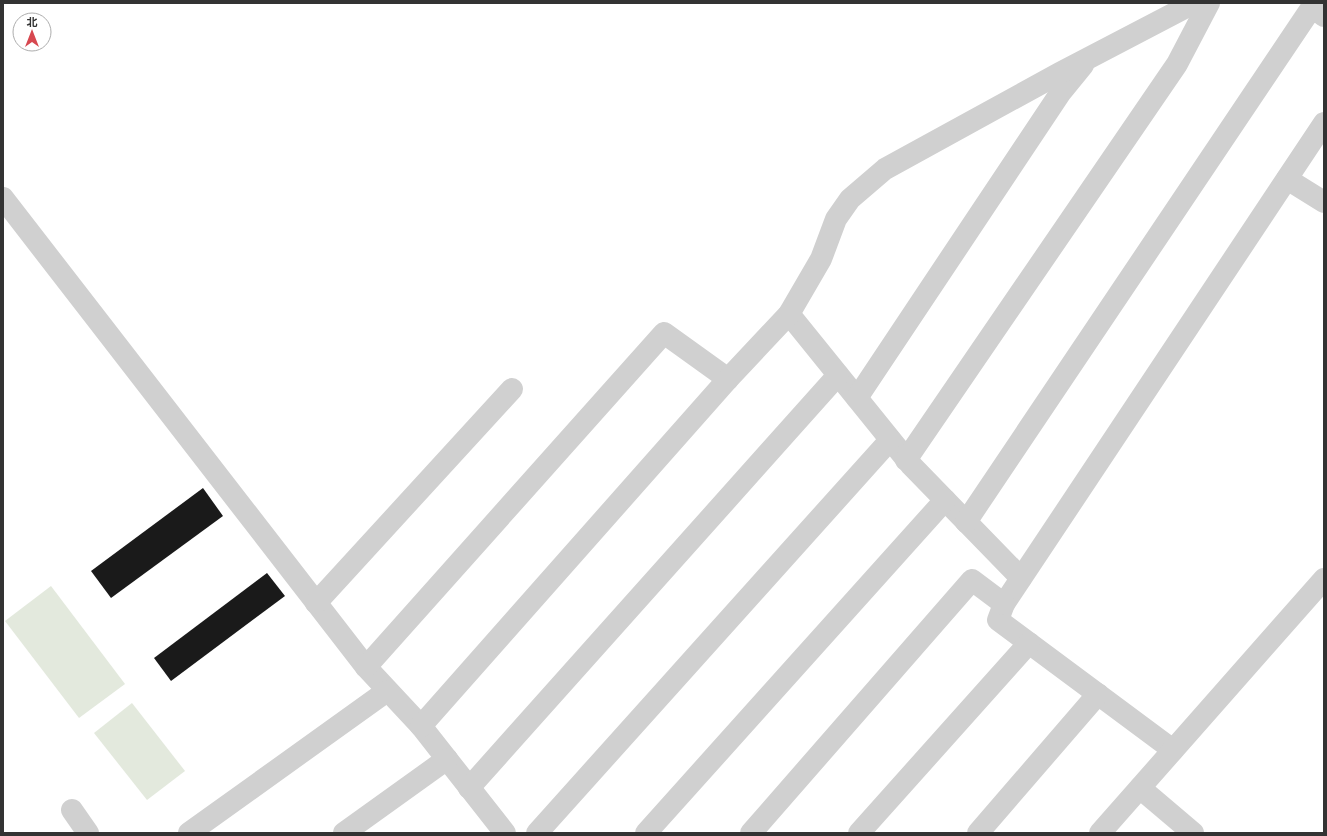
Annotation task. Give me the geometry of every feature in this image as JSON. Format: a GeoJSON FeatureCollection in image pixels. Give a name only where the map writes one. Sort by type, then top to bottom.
{"type":"FeatureCollection","features":[{"type":"Feature","properties":{"kind":"street"},"geometry":{"type":"LineString","coordinates":[[421,726],[728,379],[789,314],[821,259],[836,219],[850,199],[885,169],[1089,57],[1194,3]]}},
{"type":"Feature","properties":{"kind":"street"},"geometry":{"type":"LineString","coordinates":[[906,460],[1177,64],[1209,3]]}},
{"type":"Feature","properties":{"kind":"street"},"geometry":{"type":"LineString","coordinates":[[966,522],[1312,8],[1324,16]]}},
{"type":"Feature","properties":{"kind":"street"},"geometry":{"type":"LineString","coordinates":[[857,398],[1061,92],[1089,57]]}},
{"type":"Feature","properties":{"kind":"street"},"geometry":{"type":"LineString","coordinates":[[1173,750],[998,620],[1004,604],[1021,578],[1324,123]]}},
{"type":"Feature","properties":{"kind":"street"},"geometry":{"type":"LineString","coordinates":[[1287,179],[1324,202]]}},
{"type":"Feature","properties":{"kind":"street"},"geometry":{"type":"LineString","coordinates":[[3,198],[366,667],[421,726],[504,832]]}},
{"type":"Feature","properties":{"kind":"street"},"geometry":{"type":"LineString","coordinates":[[789,314],[906,460],[1021,578]]}},
{"type":"Feature","properties":{"kind":"street"},"geometry":{"type":"LineString","coordinates":[[366,667],[664,333],[728,379]]}},
{"type":"Feature","properties":{"kind":"street"},"geometry":{"type":"LineString","coordinates":[[469,788],[838,375]]}},
{"type":"Feature","properties":{"kind":"street"},"geometry":{"type":"LineString","coordinates":[[316,603],[512,389]]}},
{"type":"Feature","properties":{"kind":"street"},"geometry":{"type":"LineString","coordinates":[[537,833],[890,440]]}},
{"type":"Feature","properties":{"kind":"street"},"geometry":{"type":"LineString","coordinates":[[646,833],[945,500]]}},
{"type":"Feature","properties":{"kind":"street"},"geometry":{"type":"LineString","coordinates":[[1100,833],[1324,579]]}},
{"type":"Feature","properties":{"kind":"street"},"geometry":{"type":"LineString","coordinates":[[751,833],[972,580],[1004,604]]}},
{"type":"Feature","properties":{"kind":"street"},"geometry":{"type":"LineString","coordinates":[[858,833],[1030,643]]}},
{"type":"Feature","properties":{"kind":"street"},"geometry":{"type":"LineString","coordinates":[[190,833],[387,691]]}},
{"type":"Feature","properties":{"kind":"street"},"geometry":{"type":"LineString","coordinates":[[978,833],[1098,694]]}},
{"type":"Feature","properties":{"kind":"street"},"geometry":{"type":"LineString","coordinates":[[344,833],[447,760]]}},
{"type":"Feature","properties":{"kind":"street"},"geometry":{"type":"LineString","coordinates":[[1140,788],[1193,833]]}},
{"type":"Feature","properties":{"kind":"street"},"geometry":{"type":"LineString","coordinates":[[72,810],[88,833]]}},
{"type":"Feature","properties":{"kind":"shaded area"},"geometry":{"type":"Polygon","coordinates":[[[51,586],[125,684],[79,718],[5,621],[51,586]]]}},
{"type":"Feature","properties":{"kind":"shaded area"},"geometry":{"type":"Polygon","coordinates":[[[132,703],[185,771],[147,800],[94,733],[132,703]]]}},
{"type":"Feature","properties":{"kind":"building"},"geometry":{"type":"Polygon","coordinates":[[[203,488],[223,516],[111,598],[91,571],[203,488]]]}},
{"type":"Feature","properties":{"kind":"building"},"geometry":{"type":"Polygon","coordinates":[[[267,573],[285,596],[171,681],[154,658],[267,573]]]}}]}
